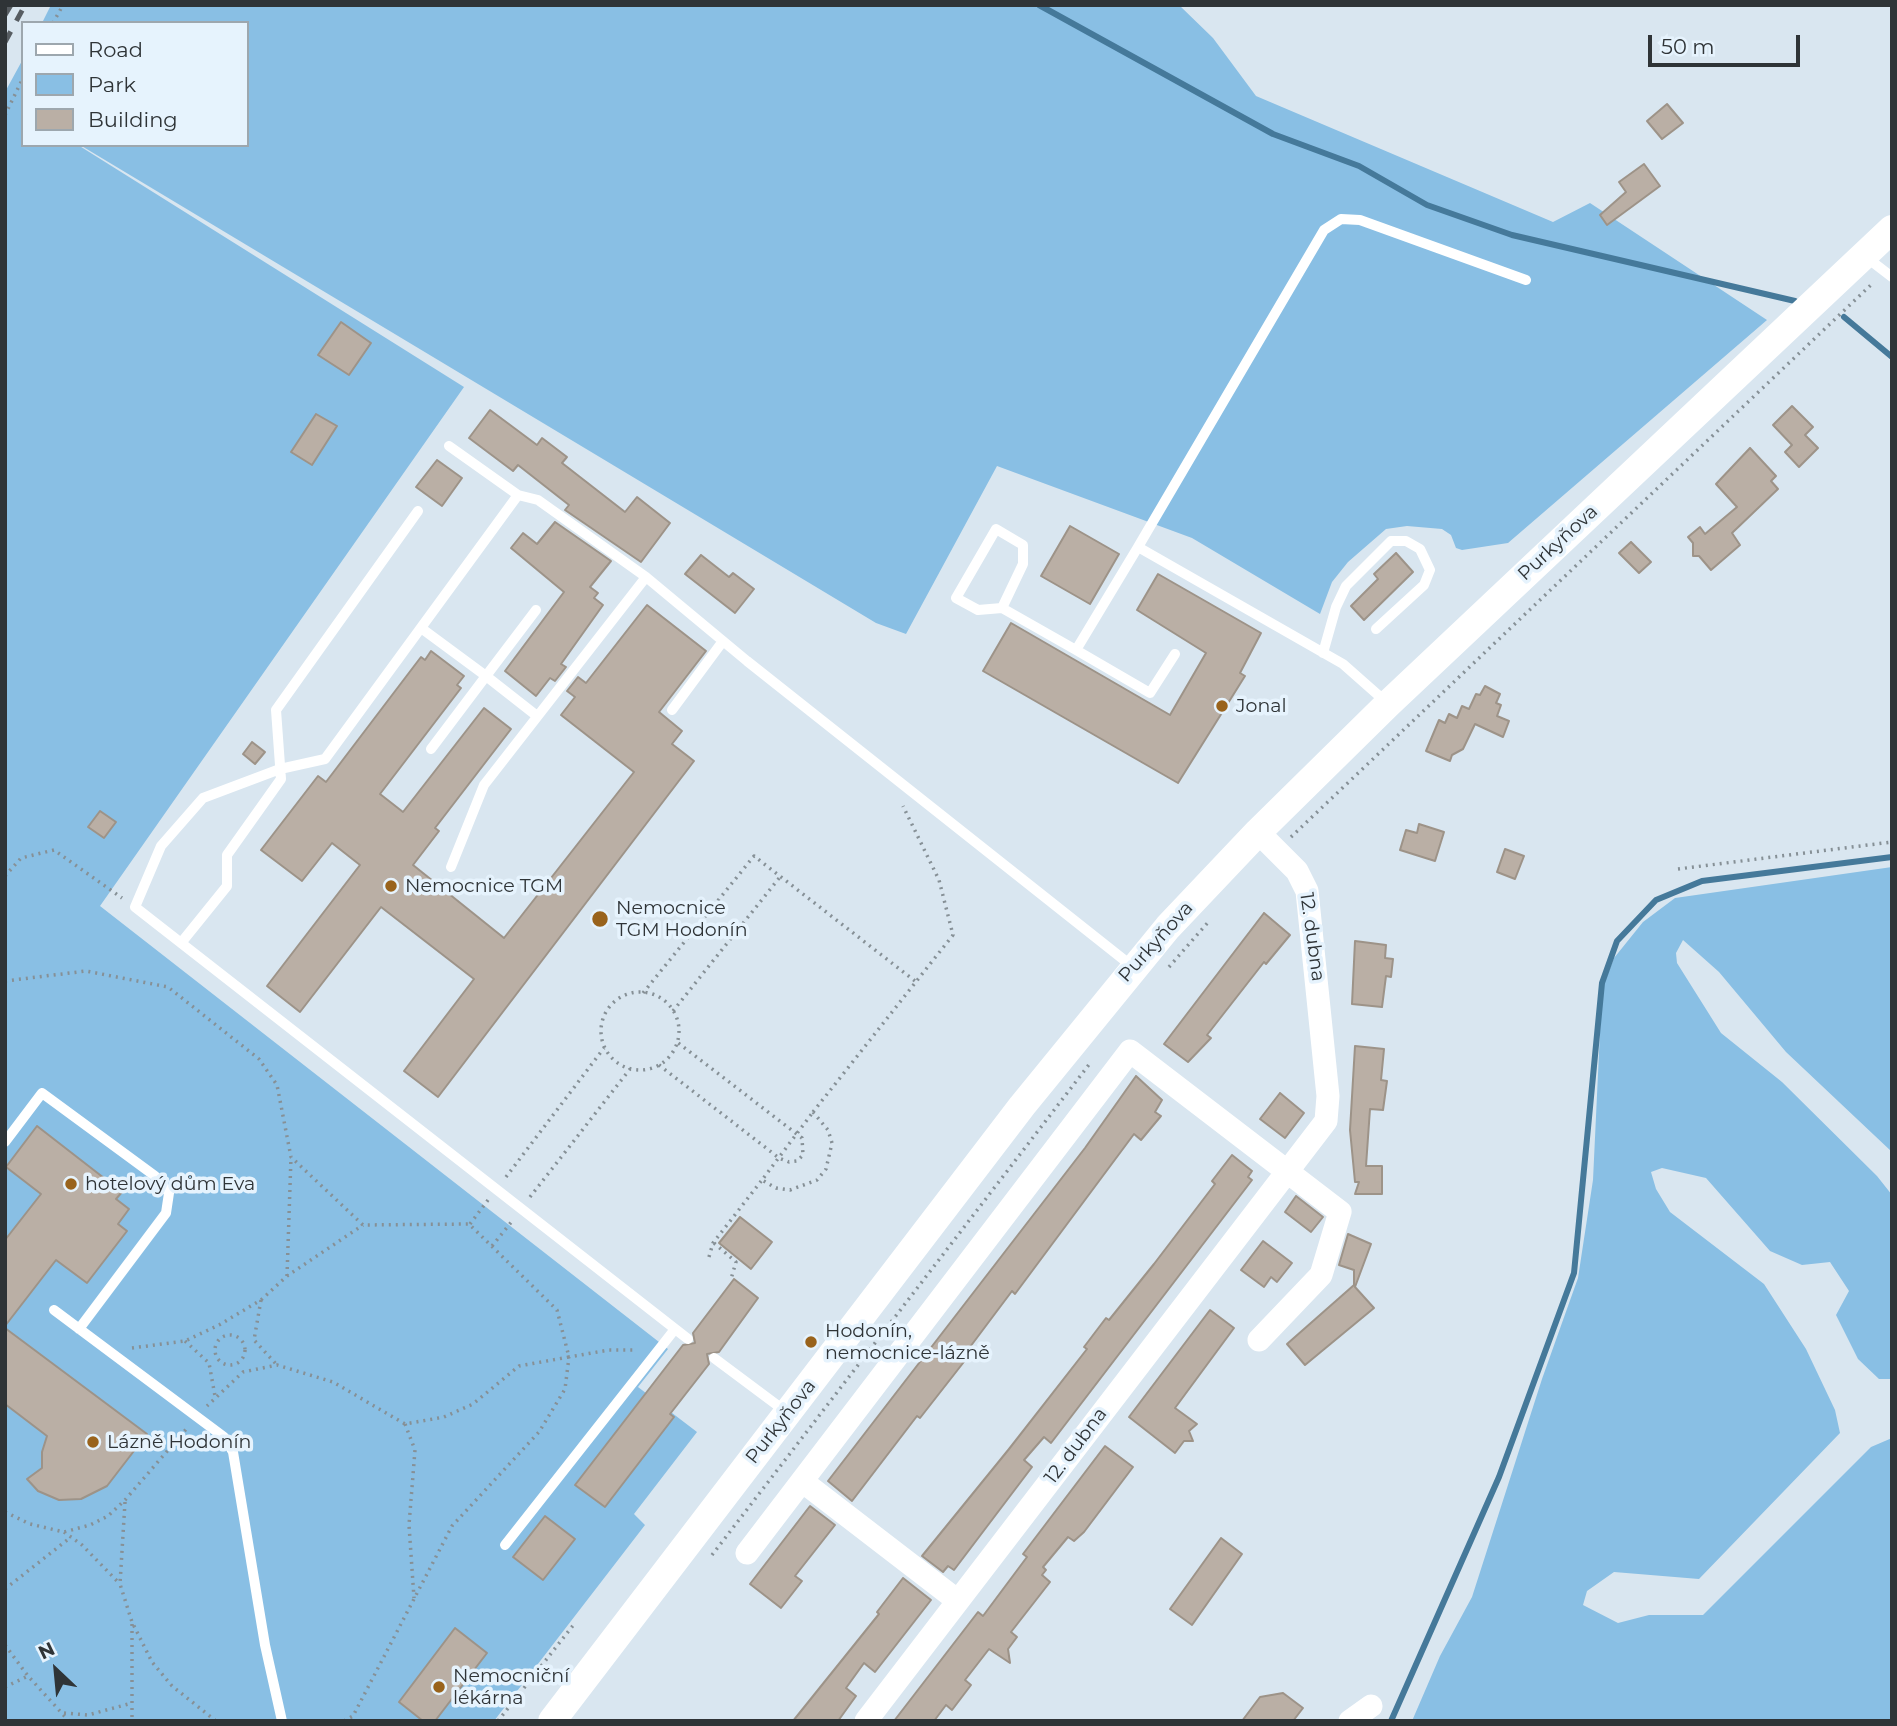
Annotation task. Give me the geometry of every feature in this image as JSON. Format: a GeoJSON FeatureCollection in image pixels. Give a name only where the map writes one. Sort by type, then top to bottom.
{"type":"FeatureCollection","features":[{"type":"Feature","properties":{"kind":"street","name":"Purkyňova"},"geometry":{"type":"LineString","coordinates":[[552,1721],[1022,1106],[1133,967],[1267,842],[1388,704],[1880,268],[1892,229]]}},
{"type":"Feature","properties":{"kind":"street","name":"12. dubna"},"geometry":{"type":"LineString","coordinates":[[866,1721],[1326,1121],[1328,1096],[1307,891],[1297,871],[1267,842]]}},
{"type":"Feature","properties":{"kind":"street"},"geometry":{"type":"LineString","coordinates":[[747,1553],[1130,1051],[1340,1212],[1340,1220],[1321,1275],[1259,1340]]}},
{"type":"Feature","properties":{"kind":"street"},"geometry":{"type":"LineString","coordinates":[[802,1481],[958,1601]]}},
{"type":"Feature","properties":{"kind":"street"},"geometry":{"type":"LineString","coordinates":[[1350,1721],[1371,1706]]}},
{"type":"Feature","properties":{"kind":"lane"},"geometry":{"type":"LineString","coordinates":[[1076,650],[1324,230],[1341,219],[1360,220],[1526,280]]}},
{"type":"Feature","properties":{"kind":"lane"},"geometry":{"type":"LineString","coordinates":[[449,446],[518,495],[538,500],[646,577],[1133,967]]}},
{"type":"Feature","properties":{"kind":"lane"},"geometry":{"type":"LineString","coordinates":[[518,495],[325,759],[281,769],[203,798],[161,846],[135,907],[688,1339]]}},
{"type":"Feature","properties":{"kind":"lane"},"geometry":{"type":"LineString","coordinates":[[181,943],[227,886],[227,855],[281,779],[276,710],[418,511]]}},
{"type":"Feature","properties":{"kind":"lane"},"geometry":{"type":"LineString","coordinates":[[1002,608],[1023,564],[1023,545],[996,529],[956,598],[978,610],[1002,608],[1150,693],[1175,654]]}},
{"type":"Feature","properties":{"kind":"lane"},"geometry":{"type":"LineString","coordinates":[[1323,653],[1336,607],[1346,586],[1391,541],[1406,541],[1420,549],[1430,570],[1424,585],[1376,629]]}},
{"type":"Feature","properties":{"kind":"lane"},"geometry":{"type":"LineString","coordinates":[[1138,547],[1323,653],[1362,678],[1388,704]]}},
{"type":"Feature","properties":{"kind":"lane"},"geometry":{"type":"LineString","coordinates":[[451,867],[484,785],[646,577]]}},
{"type":"Feature","properties":{"kind":"lane"},"geometry":{"type":"LineString","coordinates":[[431,749],[536,610]]}},
{"type":"Feature","properties":{"kind":"lane"},"geometry":{"type":"LineString","coordinates":[[421,628],[537,716]]}},
{"type":"Feature","properties":{"kind":"lane"},"geometry":{"type":"LineString","coordinates":[[672,710],[723,641]]}},
{"type":"Feature","properties":{"kind":"lane"},"geometry":{"type":"LineString","coordinates":[[5,1142],[42,1093],[155,1177],[169,1193],[166,1213],[79,1329]]}},
{"type":"Feature","properties":{"kind":"lane"},"geometry":{"type":"LineString","coordinates":[[54,1310],[223,1437],[233,1452],[265,1645],[282,1721]]}},
{"type":"Feature","properties":{"kind":"lane"},"geometry":{"type":"LineString","coordinates":[[505,1545],[675,1329]]}},
{"type":"Feature","properties":{"kind":"lane"},"geometry":{"type":"LineString","coordinates":[[714,1358],[788,1413]]}},
{"type":"Feature","properties":{"kind":"path"},"geometry":{"type":"LineString","coordinates":[[54,21],[63,5]]}},
{"type":"Feature","properties":{"kind":"path"},"geometry":{"type":"LineString","coordinates":[[5,115],[21,82]]}},
{"type":"Feature","properties":{"kind":"path"},"geometry":{"type":"LineString","coordinates":[[1267,842],[1880,268]]}},
{"type":"Feature","properties":{"kind":"path"},"geometry":{"type":"LineString","coordinates":[[709,1257],[713,1243],[953,935],[939,880],[901,804]]}},
{"type":"Feature","properties":{"kind":"path"},"geometry":{"type":"LineString","coordinates":[[1678,869],[1892,842]]}},
{"type":"Feature","properties":{"kind":"path"},"geometry":{"type":"LineString","coordinates":[[5,876],[20,858],[54,850],[135,907]]}},
{"type":"Feature","properties":{"kind":"path"},"geometry":{"type":"LineString","coordinates":[[643,993],[754,856],[916,982]]}},
{"type":"Feature","properties":{"kind":"path"},"geometry":{"type":"LineString","coordinates":[[673,1012],[780,877]]}},
{"type":"Feature","properties":{"kind":"path"},"geometry":{"type":"LineString","coordinates":[[1161,975],[1213,918]]}},
{"type":"Feature","properties":{"kind":"path"},"geometry":{"type":"LineString","coordinates":[[5,981],[86,971],[168,987],[260,1059],[276,1085],[290,1157],[287,1276]]}},
{"type":"Feature","properties":{"kind":"path"},"geometry":{"type":"LineString","coordinates":[[643,993],[663,1000],[673,1012],[679,1032],[669,1057],[659,1065],[646,1070],[630,1069],[610,1057],[604,1048],[600,1032],[609,1007],[628,994],[643,993]]}},
{"type":"Feature","properties":{"kind":"path"},"geometry":{"type":"LineString","coordinates":[[659,1065],[779,1158],[789,1162],[797,1161],[803,1155],[805,1147],[797,1134],[677,1042]]}},
{"type":"Feature","properties":{"kind":"path"},"geometry":{"type":"LineString","coordinates":[[470,1224],[604,1048]]}},
{"type":"Feature","properties":{"kind":"path"},"geometry":{"type":"LineString","coordinates":[[709,1559],[1094,1059]]}},
{"type":"Feature","properties":{"kind":"path"},"geometry":{"type":"LineString","coordinates":[[492,1246],[630,1069]]}},
{"type":"Feature","properties":{"kind":"path"},"geometry":{"type":"LineString","coordinates":[[762,1180],[776,1188],[790,1190],[817,1180],[826,1169],[832,1143],[828,1130],[813,1112]]}},
{"type":"Feature","properties":{"kind":"path"},"geometry":{"type":"LineString","coordinates":[[290,1157],[363,1225]]}},
{"type":"Feature","properties":{"kind":"path"},"geometry":{"type":"LineString","coordinates":[[109,1351],[184,1340],[219,1325],[261,1300],[287,1276],[363,1225],[470,1224],[557,1310],[569,1357],[565,1389],[539,1432],[452,1526],[352,1716],[344,1721]]}},
{"type":"Feature","properties":{"kind":"path"},"geometry":{"type":"LineString","coordinates":[[713,1243],[736,1262],[731,1279]]}},
{"type":"Feature","properties":{"kind":"path"},"geometry":{"type":"LineString","coordinates":[[244,1346],[254,1340],[261,1300]]}},
{"type":"Feature","properties":{"kind":"path"},"geometry":{"type":"LineString","coordinates":[[219,1325],[224,1336]]}},
{"type":"Feature","properties":{"kind":"path"},"geometry":{"type":"LineString","coordinates":[[224,1336],[238,1338],[244,1346],[244,1355],[238,1363],[224,1364],[217,1358],[216,1343],[224,1336]]}},
{"type":"Feature","properties":{"kind":"path"},"geometry":{"type":"LineString","coordinates":[[184,1340],[209,1363],[215,1396]]}},
{"type":"Feature","properties":{"kind":"path"},"geometry":{"type":"LineString","coordinates":[[254,1340],[276,1365]]}},
{"type":"Feature","properties":{"kind":"path"},"geometry":{"type":"LineString","coordinates":[[405,1424],[444,1417],[473,1404],[519,1366],[548,1358],[609,1350],[635,1350]]}},
{"type":"Feature","properties":{"kind":"path"},"geometry":{"type":"LineString","coordinates":[[209,1363],[217,1358]]}},
{"type":"Feature","properties":{"kind":"path"},"geometry":{"type":"LineString","coordinates":[[238,1363],[243,1372]]}},
{"type":"Feature","properties":{"kind":"path"},"geometry":{"type":"LineString","coordinates":[[64,1532],[108,1517],[215,1396],[243,1372],[276,1365],[333,1382],[405,1424],[415,1450],[409,1525],[414,1600]]}},
{"type":"Feature","properties":{"kind":"path"},"geometry":{"type":"LineString","coordinates":[[125,1500],[120,1584],[132,1622],[152,1662],[172,1686],[216,1721]]}},
{"type":"Feature","properties":{"kind":"path"},"geometry":{"type":"LineString","coordinates":[[5,1512],[30,1524],[71,1536],[120,1584]]}},
{"type":"Feature","properties":{"kind":"path"},"geometry":{"type":"LineString","coordinates":[[5,1589],[71,1536]]}},
{"type":"Feature","properties":{"kind":"path"},"geometry":{"type":"LineString","coordinates":[[132,1622],[132,1721]]}},
{"type":"Feature","properties":{"kind":"path"},"geometry":{"type":"LineString","coordinates":[[498,1721],[575,1623]]}},
{"type":"Feature","properties":{"kind":"path"},"geometry":{"type":"LineString","coordinates":[[5,1645],[27,1676],[68,1720]]}},
{"type":"Feature","properties":{"kind":"path"},"geometry":{"type":"LineString","coordinates":[[5,1687],[27,1676]]}},
{"type":"Feature","properties":{"kind":"path"},"geometry":{"type":"LineString","coordinates":[[62,1713],[88,1715],[132,1703]]}},
{"type":"Feature","properties":{"kind":"green space"},"geometry":{"type":"Polygon","coordinates":[[[51,5],[1179,5],[1213,38],[1256,96],[1553,222],[1590,203],[1767,320],[1508,543],[1462,550],[1456,548],[1451,535],[1442,529],[1407,526],[1386,529],[1348,562],[1332,582],[1320,614],[1192,538],[997,466],[906,634],[876,623],[83,147],[248,147],[248,21],[43,21],[51,5]]]}},
{"type":"Feature","properties":{"kind":"green space"},"geometry":{"type":"Polygon","coordinates":[[[21,63],[21,147],[81,147],[464,387],[100,906],[668,1349],[638,1387],[697,1432],[634,1514],[645,1525],[494,1721],[5,1721],[5,92],[21,63]]]}},
{"type":"Feature","properties":{"kind":"green space"},"geometry":{"type":"Polygon","coordinates":[[[1892,867],[1892,1152],[1786,1052],[1719,972],[1683,940],[1676,953],[1677,963],[1721,1033],[1782,1082],[1877,1176],[1892,1195],[1892,1379],[1879,1379],[1858,1359],[1836,1315],[1849,1291],[1830,1262],[1802,1265],[1770,1251],[1706,1178],[1662,1168],[1651,1172],[1656,1189],[1670,1212],[1764,1284],[1806,1349],[1835,1410],[1840,1433],[1699,1579],[1614,1572],[1587,1591],[1583,1605],[1618,1623],[1649,1615],[1703,1615],[1871,1447],[1892,1438],[1892,1721],[1412,1721],[1440,1656],[1472,1597],[1542,1379],[1578,1278],[1593,1180],[1602,989],[1614,958],[1643,922],[1675,898],[1892,867]]]}},
{"type":"Feature","properties":{"kind":"building"},"geometry":{"type":"Polygon","coordinates":[[[1667,104],[1683,123],[1662,139],[1647,121],[1667,104]]]}},
{"type":"Feature","properties":{"kind":"building"},"geometry":{"type":"Polygon","coordinates":[[[1644,164],[1660,186],[1607,225],[1600,215],[1626,192],[1619,182],[1644,164]]]}},
{"type":"Feature","properties":{"kind":"building"},"geometry":{"type":"Polygon","coordinates":[[[341,322],[371,343],[349,375],[318,355],[341,322]]]}},
{"type":"Feature","properties":{"kind":"building"},"geometry":{"type":"Polygon","coordinates":[[[1792,406],[1813,427],[1805,435],[1818,448],[1799,467],[1785,452],[1792,445],[1773,425],[1792,406]]]}},
{"type":"Feature","properties":{"kind":"building"},"geometry":{"type":"Polygon","coordinates":[[[490,410],[537,445],[542,438],[567,457],[562,463],[625,512],[637,497],[670,523],[641,562],[565,510],[569,505],[518,465],[513,471],[469,438],[490,410]]]}},
{"type":"Feature","properties":{"kind":"building"},"geometry":{"type":"Polygon","coordinates":[[[316,414],[337,426],[312,465],[291,452],[316,414]]]}},
{"type":"Feature","properties":{"kind":"building"},"geometry":{"type":"Polygon","coordinates":[[[1750,448],[1776,476],[1771,481],[1778,489],[1732,533],[1740,545],[1711,570],[1699,556],[1693,556],[1693,543],[1688,537],[1700,527],[1705,534],[1737,507],[1716,484],[1750,448]]]}},
{"type":"Feature","properties":{"kind":"building"},"geometry":{"type":"Polygon","coordinates":[[[437,460],[462,478],[442,506],[416,487],[437,460]]]}},
{"type":"Feature","properties":{"kind":"building"},"geometry":{"type":"Polygon","coordinates":[[[555,522],[611,561],[590,587],[598,593],[594,598],[603,605],[561,664],[566,667],[555,681],[550,678],[536,696],[505,671],[564,592],[511,548],[523,533],[537,544],[555,522]]]}},
{"type":"Feature","properties":{"kind":"building"},"geometry":{"type":"Polygon","coordinates":[[[1070,526],[1119,554],[1090,604],[1041,576],[1070,526]]]}},
{"type":"Feature","properties":{"kind":"building"},"geometry":{"type":"Polygon","coordinates":[[[1631,542],[1651,562],[1639,573],[1619,553],[1631,542]]]}},
{"type":"Feature","properties":{"kind":"building"},"geometry":{"type":"Polygon","coordinates":[[[1396,553],[1413,572],[1364,620],[1351,606],[1378,579],[1374,574],[1396,553]]]}},
{"type":"Feature","properties":{"kind":"building"},"geometry":{"type":"Polygon","coordinates":[[[701,555],[729,577],[733,573],[754,589],[735,613],[685,574],[701,555]]]}},
{"type":"Feature","properties":{"kind":"building"},"geometry":{"type":"Polygon","coordinates":[[[1158,574],[1261,633],[1240,673],[1245,676],[1178,783],[983,671],[1011,623],[1170,715],[1206,653],[1137,610],[1158,574]]]}},
{"type":"Feature","properties":{"kind":"building","name":"Nemocnice TGM"},"geometry":{"type":"Polygon","coordinates":[[[647,605],[706,651],[659,712],[682,731],[672,744],[694,761],[438,1097],[404,1071],[474,979],[381,907],[300,1012],[267,986],[360,865],[332,843],[302,881],[261,850],[318,776],[326,782],[421,657],[425,660],[431,651],[464,676],[457,685],[461,688],[380,794],[403,812],[484,708],[511,729],[435,828],[439,831],[413,865],[504,938],[634,772],[561,715],[575,697],[567,691],[578,677],[586,683],[647,605]]]}},
{"type":"Feature","properties":{"kind":"building"},"geometry":{"type":"Polygon","coordinates":[[[1485,686],[1500,694],[1496,703],[1501,705],[1497,716],[1509,721],[1503,737],[1475,724],[1463,749],[1452,755],[1450,761],[1426,751],[1439,720],[1445,723],[1449,714],[1457,718],[1462,706],[1469,709],[1476,694],[1480,695],[1485,686]]]}},
{"type":"Feature","properties":{"kind":"building"},"geometry":{"type":"Polygon","coordinates":[[[252,742],[265,752],[255,764],[243,754],[252,742]]]}},
{"type":"Feature","properties":{"kind":"building"},"geometry":{"type":"Polygon","coordinates":[[[100,811],[116,822],[104,838],[88,827],[100,811]]]}},
{"type":"Feature","properties":{"kind":"building"},"geometry":{"type":"Polygon","coordinates":[[[1419,824],[1444,832],[1435,861],[1400,850],[1406,830],[1417,833],[1419,824]]]}},
{"type":"Feature","properties":{"kind":"building"},"geometry":{"type":"Polygon","coordinates":[[[1505,849],[1524,856],[1515,879],[1497,872],[1505,849]]]}},
{"type":"Feature","properties":{"kind":"building"},"geometry":{"type":"Polygon","coordinates":[[[1264,913],[1290,935],[1266,964],[1264,962],[1207,1035],[1211,1038],[1188,1062],[1164,1044],[1264,913]]]}},
{"type":"Feature","properties":{"kind":"building"},"geometry":{"type":"Polygon","coordinates":[[[1355,941],[1386,945],[1385,958],[1393,959],[1391,977],[1386,976],[1382,1007],[1352,1004],[1355,941]]]}},
{"type":"Feature","properties":{"kind":"building"},"geometry":{"type":"Polygon","coordinates":[[[1355,1046],[1384,1049],[1381,1080],[1387,1081],[1383,1110],[1370,1109],[1366,1166],[1382,1166],[1382,1194],[1355,1194],[1359,1182],[1355,1182],[1350,1130],[1355,1046]]]}},
{"type":"Feature","properties":{"kind":"building"},"geometry":{"type":"Polygon","coordinates":[[[1136,1076],[1162,1100],[1155,1112],[1161,1116],[1141,1140],[1134,1134],[1015,1294],[1012,1291],[970,1347],[974,1349],[920,1418],[917,1416],[852,1501],[828,1481],[1085,1148],[1136,1076]]]}},
{"type":"Feature","properties":{"kind":"building"},"geometry":{"type":"Polygon","coordinates":[[[1280,1093],[1304,1113],[1285,1138],[1260,1119],[1280,1093]]]}},
{"type":"Feature","properties":{"kind":"building"},"geometry":{"type":"Polygon","coordinates":[[[37,1126],[122,1192],[116,1199],[129,1209],[118,1224],[127,1231],[87,1283],[56,1260],[5,1326],[5,1240],[41,1194],[6,1167],[37,1126]]]}},
{"type":"Feature","properties":{"kind":"building"},"geometry":{"type":"Polygon","coordinates":[[[1232,1155],[1252,1171],[1248,1177],[1252,1180],[1051,1443],[1044,1437],[1024,1460],[1032,1467],[954,1570],[948,1566],[943,1572],[922,1556],[1087,1349],[1084,1347],[1106,1318],[1109,1320],[1154,1264],[1215,1184],[1212,1181],[1232,1155]]]}},
{"type":"Feature","properties":{"kind":"building"},"geometry":{"type":"Polygon","coordinates":[[[1296,1196],[1323,1217],[1311,1232],[1285,1212],[1296,1196]]]}},
{"type":"Feature","properties":{"kind":"building"},"geometry":{"type":"Polygon","coordinates":[[[740,1217],[772,1242],[751,1269],[719,1243],[740,1217]]]}},
{"type":"Feature","properties":{"kind":"building"},"geometry":{"type":"Polygon","coordinates":[[[1348,1234],[1371,1244],[1355,1287],[1374,1308],[1305,1365],[1287,1344],[1354,1285],[1354,1270],[1339,1265],[1348,1234]]]}},
{"type":"Feature","properties":{"kind":"building"},"geometry":{"type":"Polygon","coordinates":[[[1263,1241],[1292,1263],[1277,1282],[1271,1277],[1264,1287],[1241,1270],[1263,1241]]]}},
{"type":"Feature","properties":{"kind":"building"},"geometry":{"type":"Polygon","coordinates":[[[734,1279],[758,1298],[719,1352],[707,1354],[709,1364],[670,1414],[674,1417],[605,1507],[575,1485],[683,1345],[695,1343],[693,1333],[734,1279]]]}},
{"type":"Feature","properties":{"kind":"building"},"geometry":{"type":"Polygon","coordinates":[[[1210,1310],[1234,1328],[1175,1408],[1197,1424],[1189,1431],[1193,1441],[1184,1441],[1175,1453],[1129,1417],[1210,1310]]]}},
{"type":"Feature","properties":{"kind":"building","name":"Lázně Hodonín"},"geometry":{"type":"Polygon","coordinates":[[[5,1328],[147,1434],[107,1486],[81,1499],[59,1500],[38,1491],[27,1479],[42,1468],[42,1452],[47,1436],[5,1404],[5,1328]]]}},
{"type":"Feature","properties":{"kind":"building"},"geometry":{"type":"Polygon","coordinates":[[[1105,1446],[1133,1467],[1084,1532],[1074,1541],[1068,1537],[1043,1567],[1046,1570],[1042,1575],[1050,1582],[1011,1632],[1017,1637],[1008,1649],[1010,1663],[989,1649],[965,1680],[971,1685],[952,1710],[946,1705],[934,1721],[894,1721],[978,1612],[983,1616],[1027,1557],[1023,1554],[1105,1446]]]}},
{"type":"Feature","properties":{"kind":"building"},"geometry":{"type":"Polygon","coordinates":[[[810,1506],[835,1525],[795,1576],[802,1581],[781,1608],[750,1584],[810,1506]]]}},
{"type":"Feature","properties":{"kind":"building"},"geometry":{"type":"Polygon","coordinates":[[[545,1516],[575,1539],[543,1580],[513,1557],[545,1516]]]}},
{"type":"Feature","properties":{"kind":"building"},"geometry":{"type":"Polygon","coordinates":[[[1221,1538],[1242,1554],[1192,1625],[1170,1609],[1221,1538]]]}},
{"type":"Feature","properties":{"kind":"building"},"geometry":{"type":"Polygon","coordinates":[[[903,1578],[931,1600],[875,1672],[864,1663],[846,1688],[856,1696],[838,1721],[793,1721],[879,1614],[877,1612],[903,1578]]]}},
{"type":"Feature","properties":{"kind":"building"},"geometry":{"type":"Polygon","coordinates":[[[455,1628],[487,1653],[435,1721],[423,1721],[399,1702],[455,1628]]]}},
{"type":"Feature","properties":{"kind":"building"},"geometry":{"type":"Polygon","coordinates":[[[1283,1693],[1303,1708],[1293,1721],[1242,1721],[1260,1697],[1283,1693]]]}},
{"type":"Feature","properties":{"kind":"waterway"},"geometry":{"type":"LineString","coordinates":[[1039,5],[1273,134],[1359,166],[1427,205],[1512,235],[1795,301]]}},
{"type":"Feature","properties":{"kind":"waterway"},"geometry":{"type":"LineString","coordinates":[[1844,317],[1892,357]]}},
{"type":"Feature","properties":{"kind":"waterway"},"geometry":{"type":"LineString","coordinates":[[1391,1721],[1499,1477],[1574,1273],[1602,983],[1617,941],[1656,900],[1702,881],[1892,857]]}},
{"type":"Feature","properties":{"kind":"railway"},"geometry":{"type":"LineString","coordinates":[[5,15],[11,5]]}},
{"type":"Feature","properties":{"kind":"railway"},"geometry":{"type":"LineString","coordinates":[[5,42],[25,5]]}},
{"type":"Feature","properties":{"kind":"place","name":"Jonal"},"geometry":{"type":"Point","coordinates":[1222,706]}},
{"type":"Feature","properties":{"kind":"place","name":"Nemocnice TGM"},"geometry":{"type":"Point","coordinates":[391,886]}},
{"type":"Feature","properties":{"kind":"place","name":"Nemocnice TGM Hodonín"},"geometry":{"type":"Point","coordinates":[600,919]}},
{"type":"Feature","properties":{"kind":"place","name":"hotelový dům Eva"},"geometry":{"type":"Point","coordinates":[71,1184]}},
{"type":"Feature","properties":{"kind":"place","name":"Hodonín, nemocnice-lázně"},"geometry":{"type":"Point","coordinates":[811,1342]}},
{"type":"Feature","properties":{"kind":"place","name":"Lázně Hodonín"},"geometry":{"type":"Point","coordinates":[93,1442]}},
{"type":"Feature","properties":{"kind":"place","name":"Nemocniční lékárna"},"geometry":{"type":"Point","coordinates":[439,1687]}}]}
